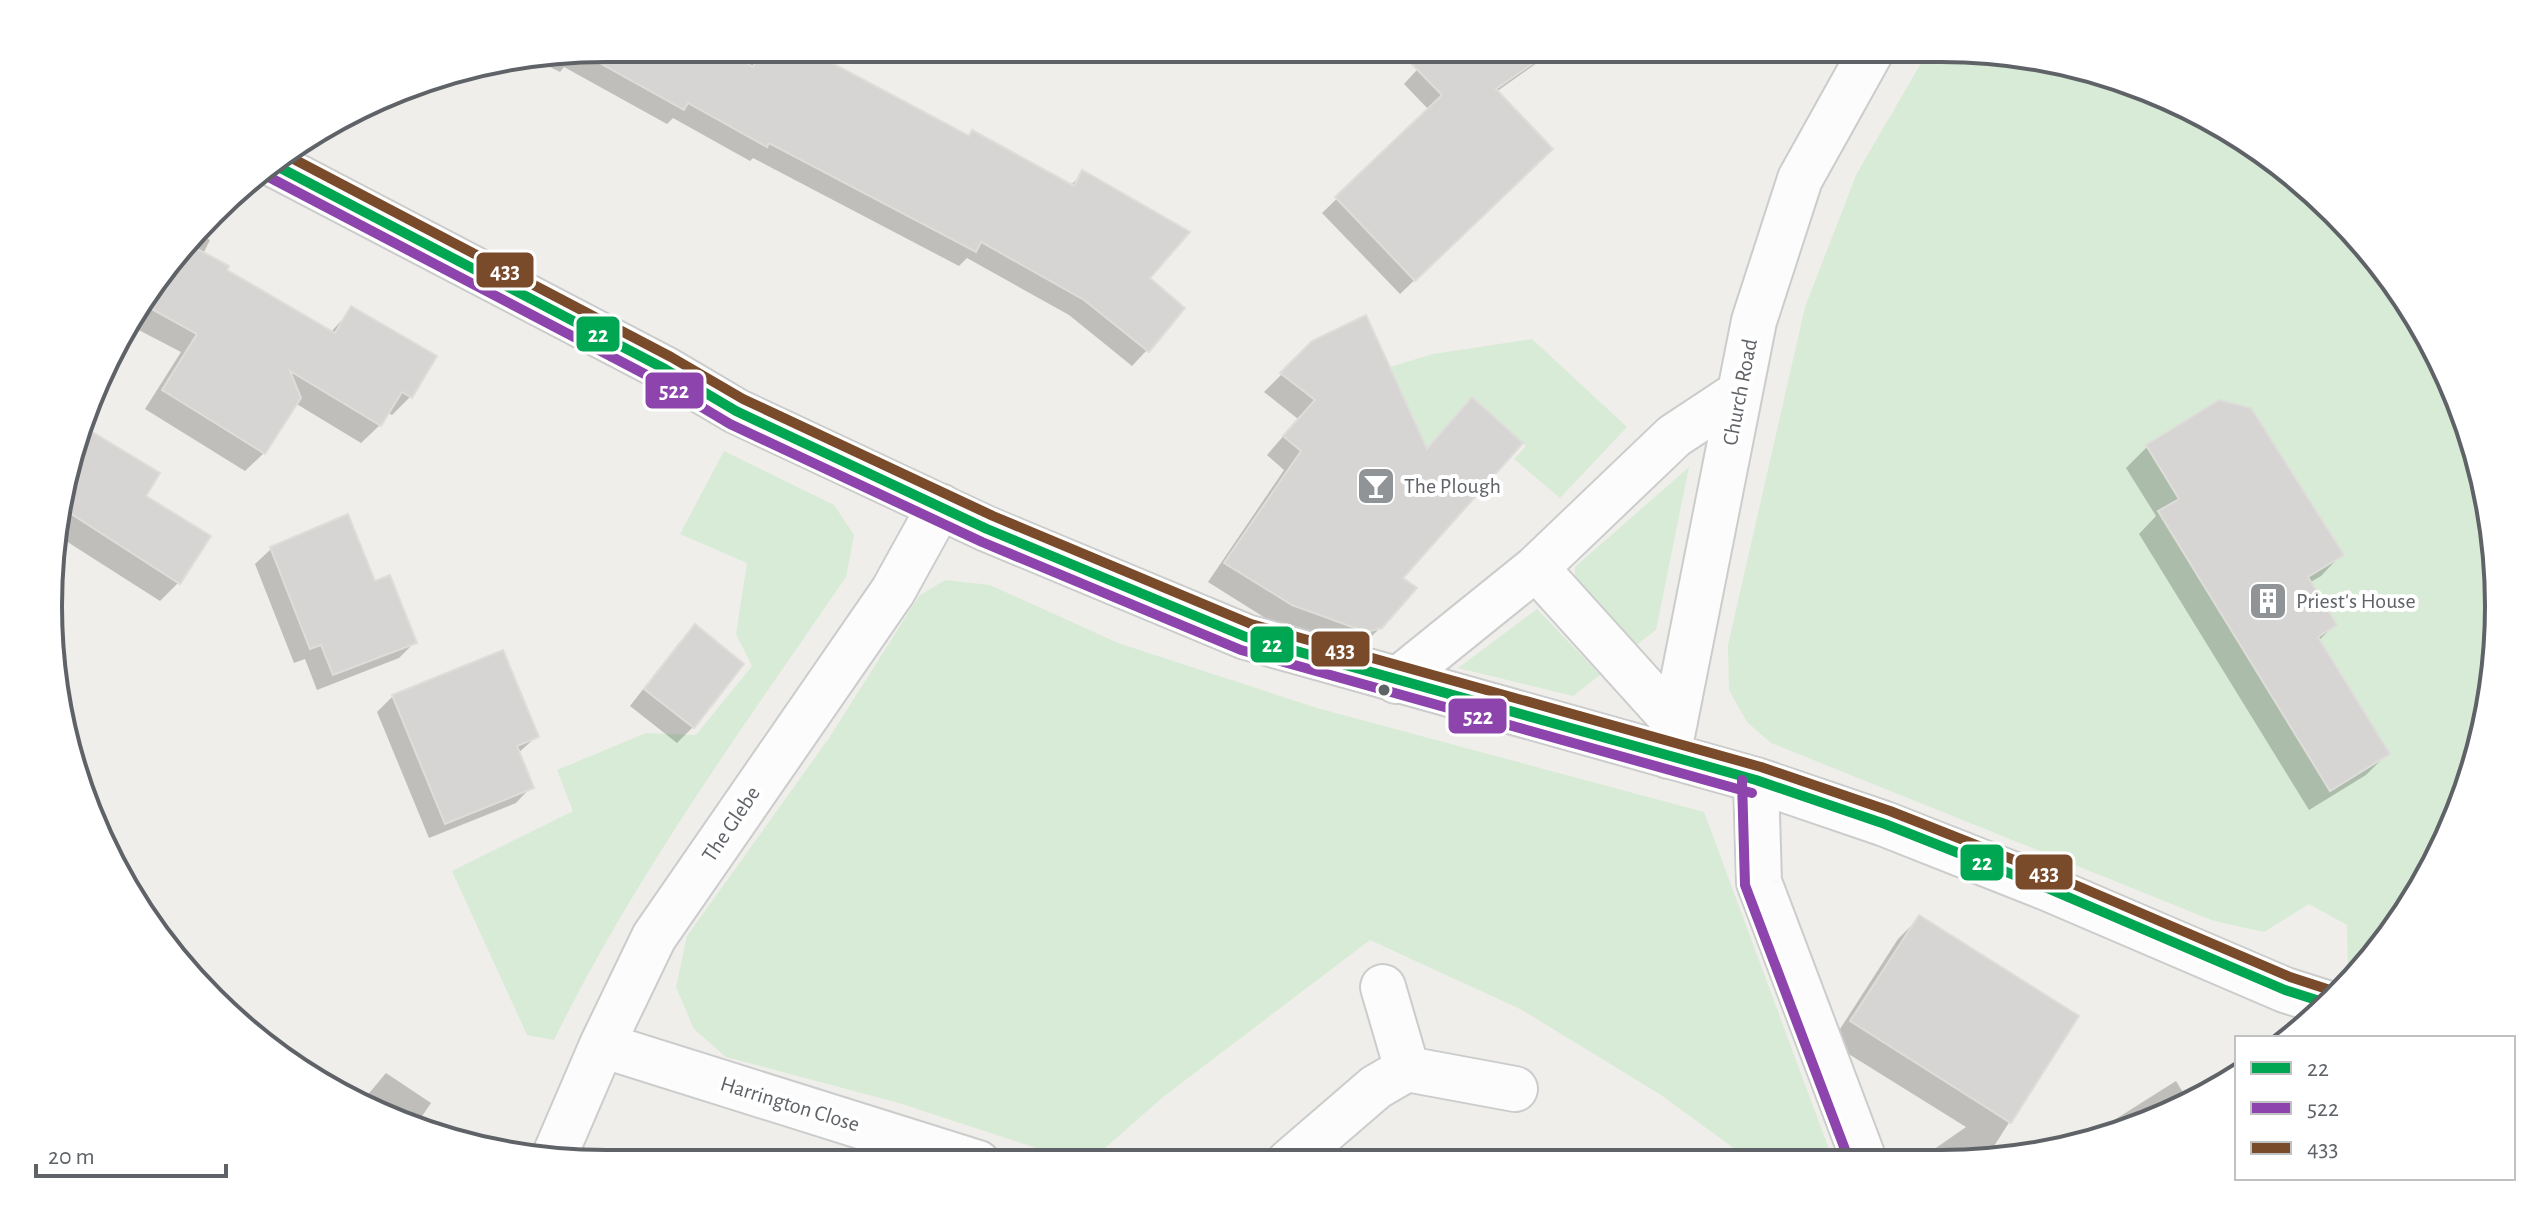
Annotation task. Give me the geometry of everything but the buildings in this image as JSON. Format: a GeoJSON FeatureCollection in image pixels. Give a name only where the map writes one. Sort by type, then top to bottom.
{"type":"FeatureCollection","features":[{"type":"Feature","properties":{"kind":"street","name":"Church Road"},"geometry":{"type":"LineString","coordinates":[[1671,739],[1754,321],[1800,179],[1865,62]]}},
{"type":"Feature","properties":{"kind":"street"},"geometry":{"type":"LineString","coordinates":[[282,169],[665,369],[736,411],[987,529],[1246,637],[1571,727],[1671,739],[1756,780],[1885,824],[2047,888],[2285,990],[2316,1000]]}},
{"type":"Feature","properties":{"kind":"street"},"geometry":{"type":"LineString","coordinates":[[1396,681],[1536,568],[1674,436],[1739,393]]}},
{"type":"Feature","properties":{"kind":"street","name":"The Glebe"},"geometry":{"type":"LineString","coordinates":[[558,1148],[602,1045],[654,937],[893,591],[940,506]]}},
{"type":"Feature","properties":{"kind":"street"},"geometry":{"type":"LineString","coordinates":[[1536,568],[1671,739]]}},
{"type":"Feature","properties":{"kind":"street"},"geometry":{"type":"LineString","coordinates":[[1756,780],[1759,882],[1860,1150]]}},
{"type":"Feature","properties":{"kind":"street"},"geometry":{"type":"LineString","coordinates":[[1383,987],[1407,1069]]}},
{"type":"Feature","properties":{"kind":"street","name":"Harrington Close"},"geometry":{"type":"LineString","coordinates":[[602,1045],[937,1150]]}},
{"type":"Feature","properties":{"kind":"street"},"geometry":{"type":"LineString","coordinates":[[1303,1150],[1376,1087],[1407,1069],[1515,1089]]}},
{"type":"Feature","properties":{"kind":"green space"},"geometry":{"type":"Polygon","coordinates":[[[1922,62],[2012,67],[2082,81],[2149,103],[2182,118],[2272,174],[2326,221],[2350,247],[2373,275],[2412,334],[2444,398],[2475,500],[2484,570],[2484,642],[2475,712],[2444,814],[2412,878],[2373,937],[2348,967],[2347,925],[2309,904],[2264,932],[2214,921],[1771,743],[1747,722],[1729,690],[1728,645],[1805,307],[1857,173],[1922,62]]]}},
{"type":"Feature","properties":{"kind":"green space"},"geometry":{"type":"Polygon","coordinates":[[[1532,339],[1627,427],[1560,498],[1514,459],[1526,446],[1472,398],[1428,448],[1388,412],[1336,392],[1390,367],[1433,354],[1532,339]]]}},
{"type":"Feature","properties":{"kind":"green space"},"geometry":{"type":"Polygon","coordinates":[[[724,451],[834,505],[854,535],[846,577],[654,861],[585,979],[554,1040],[527,1035],[452,871],[573,811],[557,770],[646,733],[696,735],[752,666],[736,634],[747,563],[680,534],[724,451]]]}},
{"type":"Feature","properties":{"kind":"green space"},"geometry":{"type":"Polygon","coordinates":[[[1689,467],[1656,630],[1631,649],[1575,585],[1575,567],[1689,467]]]}},
{"type":"Feature","properties":{"kind":"green space"},"geometry":{"type":"Polygon","coordinates":[[[945,580],[990,585],[1118,643],[1317,708],[1704,812],[1829,1150],[1736,1150],[1661,1095],[1522,1010],[1370,940],[1163,1097],[1103,1150],[1042,1150],[899,1103],[726,1057],[694,1029],[676,987],[687,936],[829,738],[919,596],[945,580]]]}},
{"type":"Feature","properties":{"kind":"green space"},"geometry":{"type":"Polygon","coordinates":[[[1537,609],[1600,675],[1573,696],[1458,668],[1537,609]]]}},
{"type":"Feature","properties":{"kind":"transit line","name":"433"},"geometry":{"type":"LineString","coordinates":[[295,160],[671,357],[743,399],[993,516],[1251,624],[1761,767],[1890,811],[2052,875],[2290,977],[2328,989]]}},
{"type":"Feature","properties":{"kind":"transit line","name":"22"},"geometry":{"type":"LineString","coordinates":[[282,169],[665,369],[736,411],[987,529],[1246,637],[1756,780],[1885,824],[2047,888],[2285,990],[2316,1000]]}},
{"type":"Feature","properties":{"kind":"transit line","name":"522"},"geometry":{"type":"LineString","coordinates":[[270,178],[658,381],[730,424],[982,542],[1241,650],[1752,793]]}},
{"type":"Feature","properties":{"kind":"transit line","name":"522"},"geometry":{"type":"LineString","coordinates":[[1742,780],[1745,885],[1845,1150]]}},
{"type":"Feature","properties":{"kind":"place","name":"The Plough"},"geometry":{"type":"Point","coordinates":[1376,486]}},
{"type":"Feature","properties":{"kind":"place","name":"Priest's House"},"geometry":{"type":"Point","coordinates":[2268,601]}}]}
